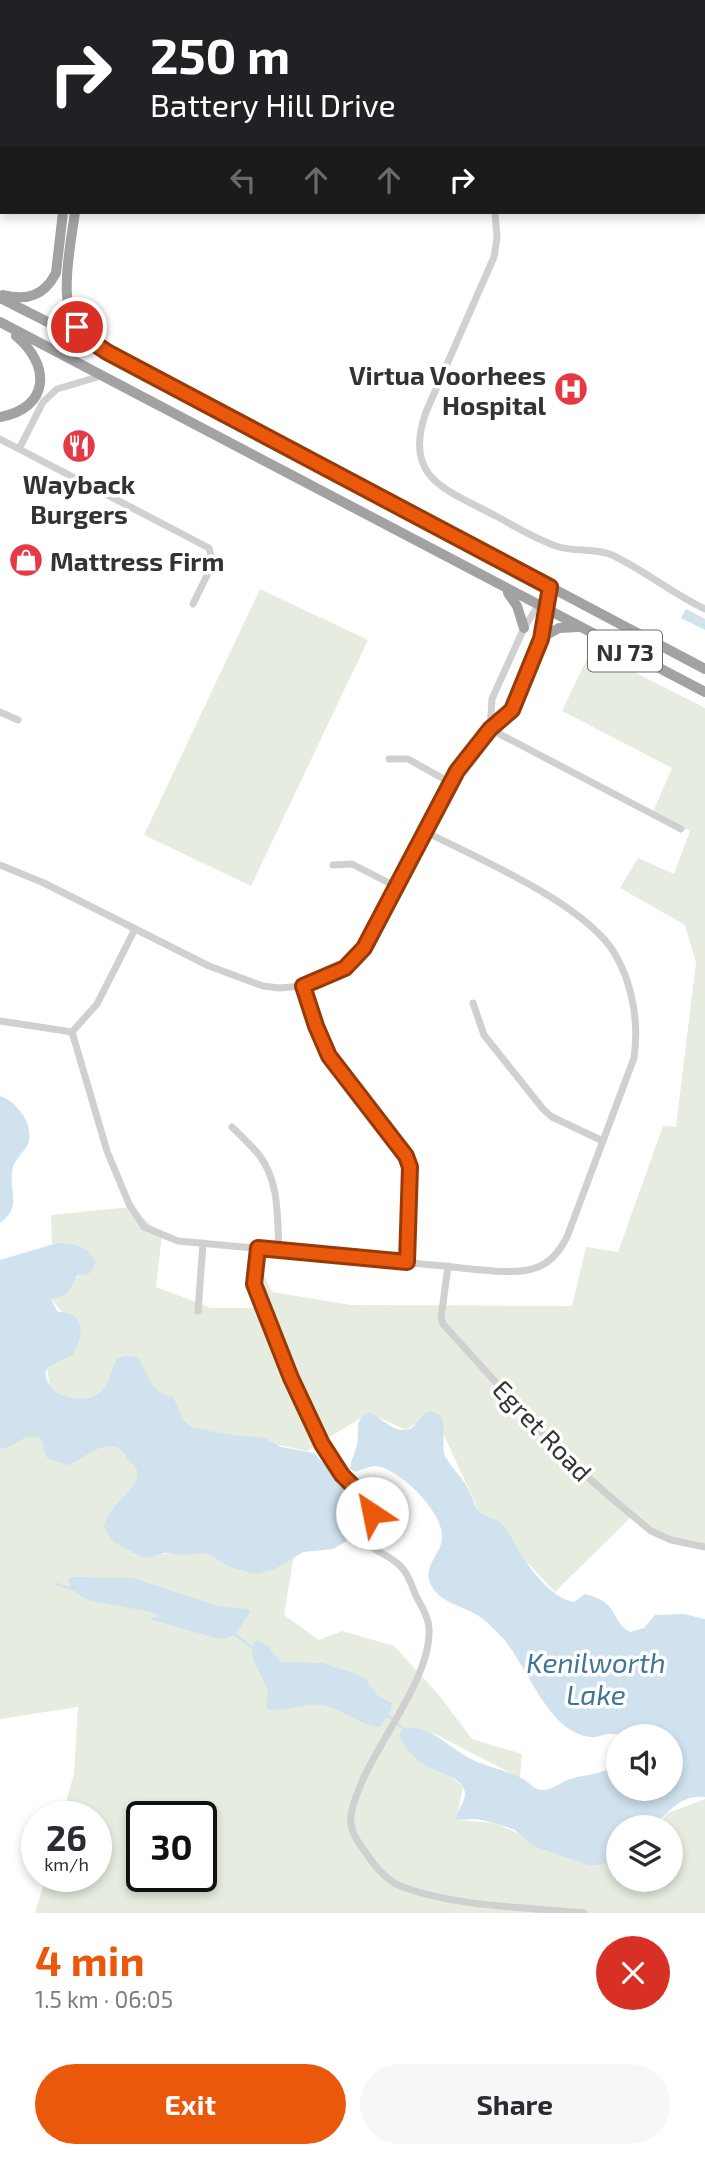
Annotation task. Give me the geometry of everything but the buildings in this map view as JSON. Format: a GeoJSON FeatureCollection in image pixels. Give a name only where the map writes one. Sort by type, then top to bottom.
{"type":"FeatureCollection","features":[{"type":"Feature","properties":{"kind":"highway"},"geometry":{"type":"LineString","coordinates":[[0,296],[36,296],[52,282],[57,273],[63,214]]}},
{"type":"Feature","properties":{"kind":"highway"},"geometry":{"type":"LineString","coordinates":[[75,214],[66,292],[68,308],[82,335],[107,352]]}},
{"type":"Feature","properties":{"kind":"highway","name":"NJ 73"},"geometry":{"type":"LineString","coordinates":[[0,296],[705,668]]}},
{"type":"Feature","properties":{"kind":"highway"},"geometry":{"type":"LineString","coordinates":[[0,322],[32,352],[38,362],[40,382],[30,402],[22,410],[0,417]]}},
{"type":"Feature","properties":{"kind":"highway","name":"NJ 73"},"geometry":{"type":"LineString","coordinates":[[0,322],[705,692]]}},
{"type":"Feature","properties":{"kind":"highway"},"geometry":{"type":"LineString","coordinates":[[504,588],[517,606],[524,628]]}},
{"type":"Feature","properties":{"kind":"highway"},"geometry":{"type":"LineString","coordinates":[[541,639],[559,628],[579,627]]}},
{"type":"Feature","properties":{"kind":"street"},"geometry":{"type":"LineString","coordinates":[[495,214],[495,257],[422,422],[418,446],[421,461],[429,474],[456,496],[550,544],[613,556],[705,609]]}},
{"type":"Feature","properties":{"kind":"street"},"geometry":{"type":"LineString","coordinates":[[19,449],[43,402],[57,389],[101,376]]}},
{"type":"Feature","properties":{"kind":"street"},"geometry":{"type":"LineString","coordinates":[[0,439],[209,548],[213,563],[193,604]]}},
{"type":"Feature","properties":{"kind":"street"},"geometry":{"type":"LineString","coordinates":[[0,865],[44,883],[239,979],[279,988],[303,986],[345,968],[364,948],[457,771],[490,729],[512,710],[541,639],[542,608],[550,587]]}},
{"type":"Feature","properties":{"kind":"street"},"geometry":{"type":"LineString","coordinates":[[490,729],[492,699],[524,628],[542,608]]}},
{"type":"Feature","properties":{"kind":"street"},"geometry":{"type":"LineString","coordinates":[[0,712],[18,720]]}},
{"type":"Feature","properties":{"kind":"street"},"geometry":{"type":"LineString","coordinates":[[490,729],[681,829]]}},
{"type":"Feature","properties":{"kind":"street"},"geometry":{"type":"LineString","coordinates":[[389,760],[408,759],[451,783]]}},
{"type":"Feature","properties":{"kind":"street"},"geometry":{"type":"LineString","coordinates":[[72,1032],[107,1151],[129,1204],[144,1227],[153,1232],[178,1241],[448,1266],[526,1271],[542,1266],[558,1254],[580,1205],[634,1058],[634,1009],[627,983],[614,953],[598,933],[576,914],[514,876],[426,832]]}},
{"type":"Feature","properties":{"kind":"street"},"geometry":{"type":"LineString","coordinates":[[333,865],[352,864],[397,887]]}},
{"type":"Feature","properties":{"kind":"street"},"geometry":{"type":"LineString","coordinates":[[72,1032],[97,1004],[135,929]]}},
{"type":"Feature","properties":{"kind":"street"},"geometry":{"type":"LineString","coordinates":[[303,986],[329,1056],[406,1156],[410,1167],[407,1262]]}},
{"type":"Feature","properties":{"kind":"street"},"geometry":{"type":"LineString","coordinates":[[473,1003],[484,1035],[542,1109],[552,1117],[603,1141]]}},
{"type":"Feature","properties":{"kind":"street"},"geometry":{"type":"LineString","coordinates":[[0,1021],[72,1032]]}},
{"type":"Feature","properties":{"kind":"street"},"geometry":{"type":"LineString","coordinates":[[232,1127],[259,1155],[272,1179],[279,1250]]}},
{"type":"Feature","properties":{"kind":"street"},"geometry":{"type":"LineString","coordinates":[[198,1311],[203,1243]]}},
{"type":"Feature","properties":{"kind":"street"},"geometry":{"type":"LineString","coordinates":[[258,1248],[254,1284],[317,1434],[342,1475],[357,1489],[370,1508],[372,1547],[405,1571],[429,1628],[427,1657],[377,1749],[357,1795],[351,1815],[351,1825],[356,1838],[369,1857],[397,1885],[439,1897],[584,1913]]}},
{"type":"Feature","properties":{"kind":"street","name":"Egret Road"},"geometry":{"type":"LineString","coordinates":[[448,1266],[441,1318],[443,1324],[546,1438],[651,1531],[671,1540],[705,1547]]}},
{"type":"Feature","properties":{"kind":"shaded area"},"geometry":{"type":"Polygon","coordinates":[[[260,589],[368,640],[251,886],[144,835],[260,589]]]}},
{"type":"Feature","properties":{"kind":"shaded area"},"geometry":{"type":"Polygon","coordinates":[[[591,650],[705,708],[705,1545],[667,1540],[633,1515],[555,1592],[479,1511],[433,1412],[406,1430],[369,1413],[307,1451],[191,1427],[138,1478],[104,1528],[136,1555],[206,1553],[256,1574],[294,1555],[284,1615],[319,1640],[342,1631],[394,1646],[439,1695],[472,1739],[522,1754],[520,1778],[435,1734],[401,1734],[463,1787],[456,1820],[495,1823],[589,1865],[606,1861],[606,1892],[683,1892],[683,1815],[666,1815],[705,1799],[705,1913],[35,1913],[41,1892],[112,1892],[112,1801],[66,1801],[74,1774],[78,1707],[0,1719],[0,1446],[35,1435],[50,1386],[47,1369],[80,1334],[51,1299],[96,1262],[52,1243],[51,1215],[131,1207],[162,1235],[156,1287],[211,1308],[257,1308],[260,1266],[272,1292],[351,1305],[572,1306],[586,1247],[618,1252],[663,1126],[676,1127],[696,962],[685,925],[620,888],[638,858],[674,874],[690,831],[653,812],[672,768],[562,711],[591,650]]]}},
{"type":"Feature","properties":{"kind":"water"},"geometry":{"type":"Polygon","coordinates":[[[686,609],[705,619],[705,630],[681,618],[686,609]]]}},
{"type":"Feature","properties":{"kind":"water"},"geometry":{"type":"Polygon","coordinates":[[[0,1096],[13,1103],[23,1115],[30,1137],[13,1167],[13,1204],[7,1217],[0,1223],[0,1096]]]}},
{"type":"Feature","properties":{"kind":"water"},"geometry":{"type":"Polygon","coordinates":[[[57,1243],[79,1246],[89,1252],[96,1262],[90,1273],[77,1276],[67,1294],[51,1299],[57,1311],[70,1314],[78,1320],[81,1329],[73,1354],[46,1371],[48,1383],[55,1392],[75,1399],[95,1396],[106,1385],[117,1359],[125,1356],[138,1357],[153,1386],[160,1393],[173,1397],[184,1421],[191,1427],[264,1438],[281,1447],[314,1453],[364,1510],[362,1527],[356,1536],[333,1549],[303,1552],[275,1569],[256,1574],[230,1567],[206,1553],[165,1553],[146,1558],[114,1542],[104,1528],[106,1519],[137,1477],[137,1470],[120,1449],[102,1447],[67,1465],[47,1458],[41,1439],[35,1437],[25,1438],[0,1449],[0,1260],[57,1243]]]}},
{"type":"Feature","properties":{"kind":"water","name":"Kenilworth Lake"},"geometry":{"type":"Polygon","coordinates":[[[368,1412],[373,1414],[400,1430],[410,1429],[427,1413],[440,1416],[446,1458],[465,1483],[477,1508],[482,1514],[503,1525],[530,1568],[558,1595],[574,1602],[585,1594],[604,1602],[630,1632],[644,1628],[655,1615],[684,1614],[705,1619],[705,1797],[683,1801],[683,1724],[606,1724],[606,1735],[594,1737],[575,1732],[549,1709],[508,1644],[497,1632],[480,1617],[436,1593],[428,1573],[442,1537],[428,1504],[408,1483],[386,1469],[373,1466],[355,1472],[350,1469],[363,1415],[368,1412]]]}},
{"type":"Feature","properties":{"kind":"water"},"geometry":{"type":"Polygon","coordinates":[[[133,1578],[218,1606],[249,1609],[250,1613],[234,1634],[220,1639],[149,1619],[159,1616],[151,1612],[88,1600],[77,1594],[69,1584],[69,1579],[133,1578]]]}},
{"type":"Feature","properties":{"kind":"water"},"geometry":{"type":"Polygon","coordinates":[[[256,1640],[267,1645],[281,1662],[322,1663],[359,1675],[378,1696],[392,1703],[391,1710],[380,1727],[365,1724],[322,1705],[280,1710],[266,1708],[267,1689],[252,1653],[256,1640]]]}},
{"type":"Feature","properties":{"kind":"water","name":"Kenilworth Lake"},"geometry":{"type":"Polygon","coordinates":[[[404,1728],[423,1730],[471,1759],[515,1775],[541,1790],[606,1769],[606,1801],[682,1801],[665,1815],[606,1815],[606,1863],[589,1865],[533,1846],[515,1830],[495,1823],[476,1819],[456,1820],[465,1797],[464,1788],[455,1779],[421,1762],[410,1752],[399,1735],[404,1728]]]}},
{"type":"Feature","properties":{"kind":"waterway"},"geometry":{"type":"LineString","coordinates":[[56,1584],[76,1590]]}},
{"type":"Feature","properties":{"kind":"waterway"},"geometry":{"type":"LineString","coordinates":[[232,1632],[252,1648]]}},
{"type":"Feature","properties":{"kind":"waterway"},"geometry":{"type":"LineString","coordinates":[[387,1715],[406,1731]]}},
{"type":"Feature","properties":{"kind":"place","name":"Virtua Voorhees Hospital"},"geometry":{"type":"Point","coordinates":[571,389]}},
{"type":"Feature","properties":{"kind":"place","name":"Wayback Burgers"},"geometry":{"type":"Point","coordinates":[79,446]}},
{"type":"Feature","properties":{"kind":"place","name":"Mattress Firm"},"geometry":{"type":"Point","coordinates":[26,560]}},
{"type":"Feature","properties":{"kind":"route"},"geometry":{"type":"LineString","coordinates":[[77,327],[82,335],[107,352],[550,587],[541,639],[512,710],[490,729],[457,771],[364,948],[345,968],[303,986],[329,1056],[406,1156],[411,1177],[407,1262],[258,1248],[254,1284],[291,1378],[317,1434],[342,1475],[364,1497],[372,1513]]}}]}
